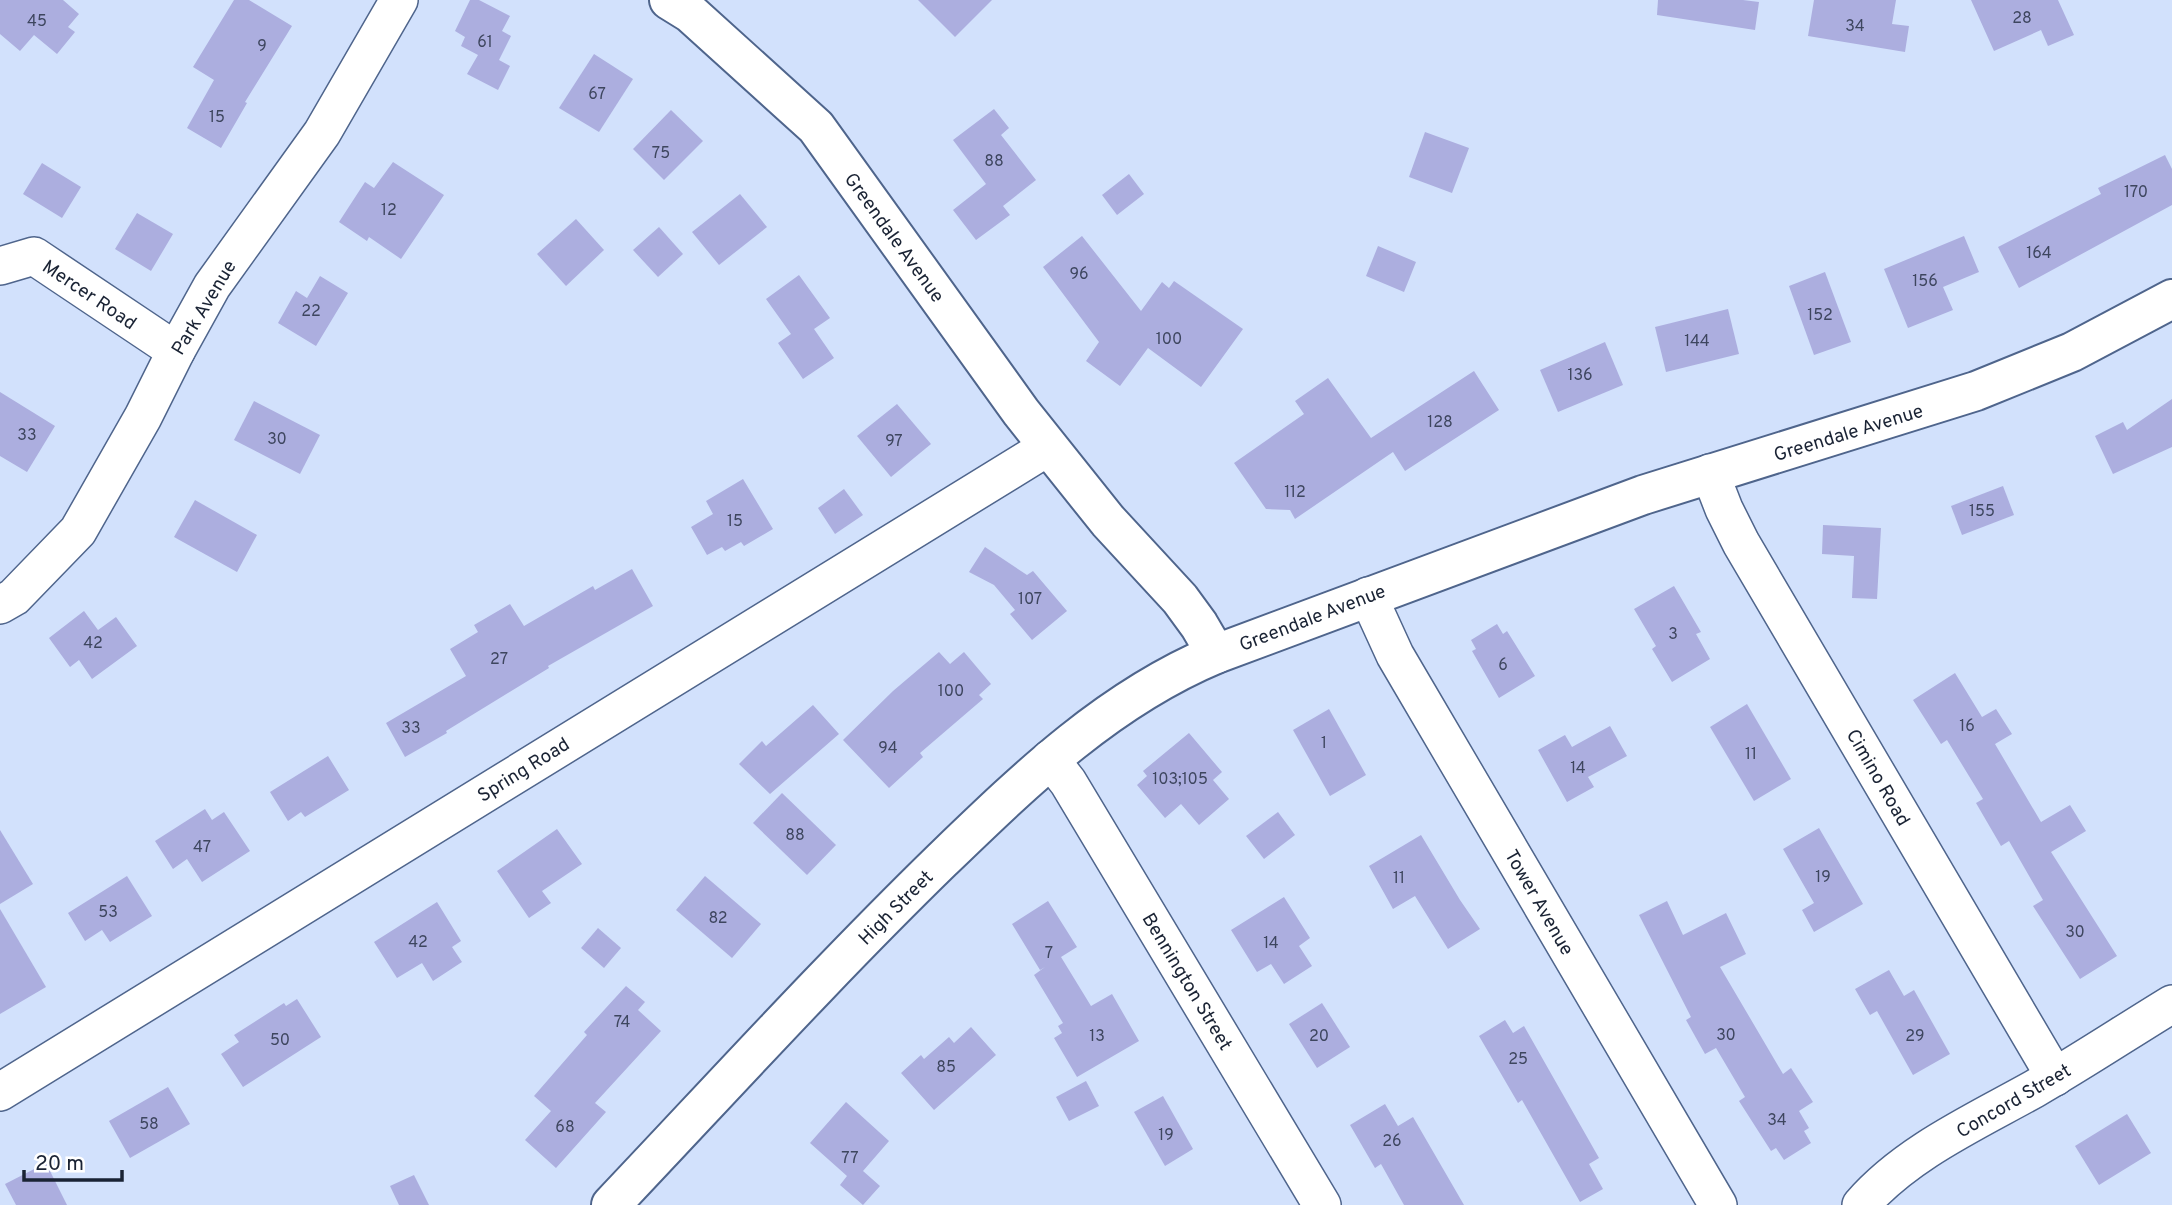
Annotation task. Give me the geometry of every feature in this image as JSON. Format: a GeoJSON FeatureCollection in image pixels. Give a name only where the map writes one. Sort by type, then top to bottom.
{"type":"FeatureCollection","features":[{"type":"Feature","properties":{"kind":"street","name":"Park Avenue"},"geometry":{"type":"LineString","coordinates":[[0,605],[14,597],[78,531],[143,417],[212,286],[322,133],[399,0]]}},
{"type":"Feature","properties":{"kind":"street","name":"Greendale Avenue"},"geometry":{"type":"LineString","coordinates":[[669,0],[690,13],[816,127],[1048,447],[1108,521],[1180,600],[1216,653],[1609,507],[1710,473],[1908,414],[2043,366],[2172,299]]}},
{"type":"Feature","properties":{"kind":"street","name":"Mercer Road"},"geometry":{"type":"LineString","coordinates":[[0,266],[34,256],[176,351]]}},
{"type":"Feature","properties":{"kind":"street","name":"Spring Road"},"geometry":{"type":"LineString","coordinates":[[0,1092],[1048,447]]}},
{"type":"Feature","properties":{"kind":"street","name":"Cimino Road"},"geometry":{"type":"LineString","coordinates":[[1710,473],[1741,543],[2055,1077]]}},
{"type":"Feature","properties":{"kind":"street","name":"Tower Avenue"},"geometry":{"type":"LineString","coordinates":[[1368,596],[1395,655],[1718,1205]]}},
{"type":"Feature","properties":{"kind":"street","name":"High Street"},"geometry":{"type":"LineString","coordinates":[[611,1205],[893,908],[1050,760],[1134,696],[1163,678],[1216,653]]}},
{"type":"Feature","properties":{"kind":"street","name":"Bennington Street"},"geometry":{"type":"LineString","coordinates":[[1050,760],[1069,782],[1322,1205]]}},
{"type":"Feature","properties":{"kind":"street","name":"Concord Street"},"geometry":{"type":"LineString","coordinates":[[1861,1205],[1890,1177],[1938,1144],[2055,1077],[2172,1004]]}},
{"type":"Feature","properties":{"kind":"building"},"geometry":{"type":"Polygon","coordinates":[[[0,0],[63,0],[79,14],[68,27],[75,32],[57,54],[34,35],[20,51],[0,34],[0,0]]]}},
{"type":"Feature","properties":{"kind":"building"},"geometry":{"type":"Polygon","coordinates":[[[234,0],[249,0],[292,26],[245,102],[247,103],[221,148],[187,128],[214,80],[193,67],[234,0]]]}},
{"type":"Feature","properties":{"kind":"building"},"geometry":{"type":"Polygon","coordinates":[[[470,0],[479,0],[510,16],[502,31],[511,36],[499,60],[510,66],[498,90],[467,74],[478,55],[461,46],[465,37],[455,31],[470,0]]]}},
{"type":"Feature","properties":{"kind":"building"},"geometry":{"type":"Polygon","coordinates":[[[918,0],[992,0],[955,37],[918,0]]]}},
{"type":"Feature","properties":{"kind":"building"},"geometry":{"type":"Polygon","coordinates":[[[1658,0],[1759,2],[1755,30],[1657,15],[1658,0]]]}},
{"type":"Feature","properties":{"kind":"building"},"geometry":{"type":"Polygon","coordinates":[[[1814,0],[1896,0],[1892,24],[1909,26],[1905,52],[1808,36],[1814,0]]]}},
{"type":"Feature","properties":{"kind":"building"},"geometry":{"type":"Polygon","coordinates":[[[1971,0],[2058,0],[2074,35],[2048,46],[2041,30],[1994,51],[1971,0]]]}},
{"type":"Feature","properties":{"kind":"building"},"geometry":{"type":"Polygon","coordinates":[[[594,54],[633,79],[599,132],[559,108],[594,54]]]}},
{"type":"Feature","properties":{"kind":"building"},"geometry":{"type":"Polygon","coordinates":[[[994,109],[1009,128],[1001,135],[1036,180],[1003,206],[1010,215],[976,240],[953,210],[986,184],[953,140],[994,109]]]}},
{"type":"Feature","properties":{"kind":"building"},"geometry":{"type":"Polygon","coordinates":[[[671,110],[703,141],[664,180],[633,149],[671,110]]]}},
{"type":"Feature","properties":{"kind":"building"},"geometry":{"type":"Polygon","coordinates":[[[1425,132],[1469,148],[1452,193],[1409,177],[1425,132]]]}},
{"type":"Feature","properties":{"kind":"building"},"geometry":{"type":"Polygon","coordinates":[[[2165,155],[2172,169],[2172,205],[2019,288],[1998,247],[2101,194],[2098,188],[2165,155]]]}},
{"type":"Feature","properties":{"kind":"building"},"geometry":{"type":"Polygon","coordinates":[[[393,162],[444,195],[401,259],[369,237],[367,241],[339,222],[365,182],[374,188],[393,162]]]}},
{"type":"Feature","properties":{"kind":"building"},"geometry":{"type":"Polygon","coordinates":[[[42,163],[81,187],[62,218],[23,194],[42,163]]]}},
{"type":"Feature","properties":{"kind":"building"},"geometry":{"type":"Polygon","coordinates":[[[1129,174],[1144,194],[1117,215],[1102,195],[1129,174]]]}},
{"type":"Feature","properties":{"kind":"building"},"geometry":{"type":"Polygon","coordinates":[[[740,194],[767,227],[719,265],[692,232],[740,194]]]}},
{"type":"Feature","properties":{"kind":"building"},"geometry":{"type":"Polygon","coordinates":[[[137,213],[173,234],[151,271],[115,249],[137,213]]]}},
{"type":"Feature","properties":{"kind":"building"},"geometry":{"type":"Polygon","coordinates":[[[576,219],[604,250],[566,286],[537,254],[576,219]]]}},
{"type":"Feature","properties":{"kind":"building"},"geometry":{"type":"Polygon","coordinates":[[[659,227],[683,254],[658,277],[633,250],[659,227]]]}},
{"type":"Feature","properties":{"kind":"building"},"geometry":{"type":"Polygon","coordinates":[[[1082,236],[1141,311],[1162,282],[1169,288],[1174,281],[1243,329],[1201,387],[1148,348],[1120,386],[1086,361],[1099,342],[1043,267],[1082,236]]]}},
{"type":"Feature","properties":{"kind":"building"},"geometry":{"type":"Polygon","coordinates":[[[1964,236],[1979,272],[1943,287],[1953,310],[1908,328],[1884,269],[1964,236]]]}},
{"type":"Feature","properties":{"kind":"building"},"geometry":{"type":"Polygon","coordinates":[[[1378,246],[1416,262],[1404,292],[1366,276],[1378,246]]]}},
{"type":"Feature","properties":{"kind":"building"},"geometry":{"type":"Polygon","coordinates":[[[1825,272],[1851,342],[1814,355],[1789,286],[1825,272]]]}},
{"type":"Feature","properties":{"kind":"building"},"geometry":{"type":"Polygon","coordinates":[[[799,275],[830,318],[814,329],[834,358],[803,379],[778,343],[791,334],[766,299],[799,275]]]}},
{"type":"Feature","properties":{"kind":"building"},"geometry":{"type":"Polygon","coordinates":[[[320,276],[348,293],[316,346],[278,323],[296,291],[307,298],[320,276]]]}},
{"type":"Feature","properties":{"kind":"building"},"geometry":{"type":"Polygon","coordinates":[[[1728,309],[1739,354],[1666,372],[1655,327],[1728,309]]]}},
{"type":"Feature","properties":{"kind":"building"},"geometry":{"type":"Polygon","coordinates":[[[1605,342],[1623,385],[1558,412],[1540,370],[1605,342]]]}},
{"type":"Feature","properties":{"kind":"building"},"geometry":{"type":"Polygon","coordinates":[[[1474,371],[1499,410],[1405,471],[1393,452],[1295,519],[1290,510],[1266,509],[1234,463],[1304,414],[1295,401],[1328,378],[1371,438],[1474,371]]]}},
{"type":"Feature","properties":{"kind":"building"},"geometry":{"type":"Polygon","coordinates":[[[0,392],[55,426],[27,472],[0,456],[0,392]]]}},
{"type":"Feature","properties":{"kind":"building"},"geometry":{"type":"Polygon","coordinates":[[[2172,399],[2172,447],[2113,474],[2095,436],[2123,422],[2127,430],[2172,399]]]}},
{"type":"Feature","properties":{"kind":"building"},"geometry":{"type":"Polygon","coordinates":[[[254,401],[320,435],[300,474],[234,440],[254,401]]]}},
{"type":"Feature","properties":{"kind":"building"},"geometry":{"type":"Polygon","coordinates":[[[897,404],[931,444],[891,477],[857,436],[897,404]]]}},
{"type":"Feature","properties":{"kind":"building"},"geometry":{"type":"Polygon","coordinates":[[[743,479],[773,529],[744,546],[741,542],[725,551],[722,547],[707,555],[691,527],[713,514],[706,501],[743,479]]]}},
{"type":"Feature","properties":{"kind":"building"},"geometry":{"type":"Polygon","coordinates":[[[2003,486],[2014,515],[1962,535],[1951,506],[2003,486]]]}},
{"type":"Feature","properties":{"kind":"building"},"geometry":{"type":"Polygon","coordinates":[[[844,489],[863,515],[835,534],[818,508],[844,489]]]}},
{"type":"Feature","properties":{"kind":"building"},"geometry":{"type":"Polygon","coordinates":[[[195,500],[257,535],[237,572],[174,537],[195,500]]]}},
{"type":"Feature","properties":{"kind":"building"},"geometry":{"type":"Polygon","coordinates":[[[1823,525],[1881,528],[1877,599],[1852,598],[1854,556],[1822,554],[1823,525]]]}},
{"type":"Feature","properties":{"kind":"building"},"geometry":{"type":"Polygon","coordinates":[[[985,547],[1027,575],[1033,571],[1067,611],[1032,640],[1010,614],[1015,610],[994,585],[969,572],[985,547]]]}},
{"type":"Feature","properties":{"kind":"building"},"geometry":{"type":"Polygon","coordinates":[[[632,569],[653,606],[548,666],[549,668],[446,731],[447,733],[405,757],[386,723],[466,676],[450,649],[478,632],[474,625],[510,604],[524,626],[593,586],[595,590],[632,569]]]}},
{"type":"Feature","properties":{"kind":"building"},"geometry":{"type":"Polygon","coordinates":[[[1674,586],[1701,632],[1696,634],[1710,659],[1672,682],[1652,649],[1656,646],[1634,609],[1674,586]]]}},
{"type":"Feature","properties":{"kind":"building"},"geometry":{"type":"Polygon","coordinates":[[[84,611],[98,630],[116,617],[137,646],[92,679],[79,660],[70,667],[49,638],[84,611]]]}},
{"type":"Feature","properties":{"kind":"building"},"geometry":{"type":"Polygon","coordinates":[[[1497,624],[1503,634],[1507,631],[1535,676],[1499,698],[1472,651],[1476,649],[1471,640],[1497,624]]]}},
{"type":"Feature","properties":{"kind":"building"},"geometry":{"type":"Polygon","coordinates":[[[939,652],[950,664],[964,652],[991,684],[979,695],[983,699],[920,753],[923,757],[889,788],[843,740],[893,691],[939,652]]]}},
{"type":"Feature","properties":{"kind":"building"},"geometry":{"type":"Polygon","coordinates":[[[1955,673],[1982,717],[1996,709],[2012,734],[1995,744],[2041,822],[2070,805],[2086,831],[2051,852],[2117,956],[2080,979],[2033,906],[2043,900],[2009,841],[2001,846],[1976,803],[1983,799],[1947,740],[1941,744],[1913,700],[1955,673]]]}},
{"type":"Feature","properties":{"kind":"building"},"geometry":{"type":"Polygon","coordinates":[[[1747,704],[1791,779],[1754,801],[1710,727],[1747,704]]]}},
{"type":"Feature","properties":{"kind":"building"},"geometry":{"type":"Polygon","coordinates":[[[813,705],[839,734],[770,794],[739,764],[762,741],[766,746],[813,705]]]}},
{"type":"Feature","properties":{"kind":"building"},"geometry":{"type":"Polygon","coordinates":[[[1329,709],[1366,775],[1330,796],[1293,730],[1329,709]]]}},
{"type":"Feature","properties":{"kind":"building"},"geometry":{"type":"Polygon","coordinates":[[[1610,726],[1627,756],[1588,777],[1594,787],[1567,802],[1538,750],[1565,735],[1572,747],[1610,726]]]}},
{"type":"Feature","properties":{"kind":"building"},"geometry":{"type":"Polygon","coordinates":[[[1189,733],[1222,772],[1213,780],[1229,799],[1199,825],[1181,804],[1165,818],[1137,785],[1147,776],[1143,771],[1189,733]]]}},
{"type":"Feature","properties":{"kind":"building"},"geometry":{"type":"Polygon","coordinates":[[[328,756],[349,790],[305,817],[301,812],[288,821],[270,792],[328,756]]]}},
{"type":"Feature","properties":{"kind":"building"},"geometry":{"type":"Polygon","coordinates":[[[782,793],[836,845],[807,875],[753,823],[782,793]]]}},
{"type":"Feature","properties":{"kind":"building"},"geometry":{"type":"Polygon","coordinates":[[[205,809],[212,820],[224,812],[250,851],[202,882],[187,859],[173,869],[155,841],[205,809]]]}},
{"type":"Feature","properties":{"kind":"building"},"geometry":{"type":"Polygon","coordinates":[[[1278,812],[1295,835],[1264,859],[1246,836],[1278,812]]]}},
{"type":"Feature","properties":{"kind":"building"},"geometry":{"type":"Polygon","coordinates":[[[1819,828],[1863,904],[1814,932],[1802,910],[1814,903],[1783,849],[1819,828]]]}},
{"type":"Feature","properties":{"kind":"building"},"geometry":{"type":"Polygon","coordinates":[[[557,829],[582,864],[542,891],[551,903],[529,918],[497,871],[557,829]]]}},
{"type":"Feature","properties":{"kind":"building"},"geometry":{"type":"Polygon","coordinates":[[[0,830],[33,884],[0,904],[0,830]]]}},
{"type":"Feature","properties":{"kind":"building"},"geometry":{"type":"Polygon","coordinates":[[[1421,835],[1480,929],[1448,949],[1415,896],[1393,909],[1369,866],[1421,835]]]}},
{"type":"Feature","properties":{"kind":"building"},"geometry":{"type":"Polygon","coordinates":[[[127,876],[152,916],[110,942],[102,930],[85,941],[68,913],[127,876]]]}},
{"type":"Feature","properties":{"kind":"building"},"geometry":{"type":"Polygon","coordinates":[[[705,876],[761,924],[732,958],[676,910],[705,876]]]}},
{"type":"Feature","properties":{"kind":"building"},"geometry":{"type":"Polygon","coordinates":[[[1284,897],[1310,938],[1299,946],[1312,966],[1284,984],[1271,964],[1257,972],[1231,930],[1284,897]]]}},
{"type":"Feature","properties":{"kind":"building"},"geometry":{"type":"Polygon","coordinates":[[[1048,901],[1077,947],[1061,957],[1091,1006],[1112,994],[1139,1041],[1077,1077],[1054,1038],[1062,1033],[1058,1026],[1063,1023],[1034,975],[1045,967],[1040,970],[1012,924],[1048,901]]]}},
{"type":"Feature","properties":{"kind":"building"},"geometry":{"type":"Polygon","coordinates":[[[1667,901],[1683,935],[1726,913],[1746,954],[1720,967],[1783,1074],[1791,1068],[1813,1102],[1799,1111],[1809,1128],[1804,1131],[1811,1143],[1784,1160],[1776,1148],[1771,1151],[1739,1101],[1745,1097],[1716,1048],[1705,1054],[1686,1020],[1691,1017],[1639,915],[1667,901]]]}},
{"type":"Feature","properties":{"kind":"building"},"geometry":{"type":"Polygon","coordinates":[[[437,902],[461,941],[452,947],[462,962],[433,981],[422,963],[397,978],[374,942],[437,902]]]}},
{"type":"Feature","properties":{"kind":"building"},"geometry":{"type":"Polygon","coordinates":[[[0,909],[46,987],[0,1014],[0,909]]]}},
{"type":"Feature","properties":{"kind":"building"},"geometry":{"type":"Polygon","coordinates":[[[598,928],[621,948],[604,968],[581,948],[598,928]]]}},
{"type":"Feature","properties":{"kind":"building"},"geometry":{"type":"Polygon","coordinates":[[[1889,970],[1904,996],[1914,990],[1950,1054],[1913,1075],[1877,1011],[1870,1015],[1855,989],[1889,970]]]}},
{"type":"Feature","properties":{"kind":"building"},"geometry":{"type":"Polygon","coordinates":[[[626,986],[645,1002],[638,1010],[661,1031],[595,1103],[606,1112],[556,1168],[525,1140],[551,1111],[534,1096],[587,1035],[584,1032],[626,986]]]}},
{"type":"Feature","properties":{"kind":"building"},"geometry":{"type":"Polygon","coordinates":[[[297,999],[321,1037],[243,1087],[221,1054],[239,1042],[234,1035],[284,1003],[286,1006],[297,999]]]}},
{"type":"Feature","properties":{"kind":"building"},"geometry":{"type":"Polygon","coordinates":[[[1322,1003],[1350,1047],[1317,1068],[1289,1024],[1322,1003]]]}},
{"type":"Feature","properties":{"kind":"building"},"geometry":{"type":"Polygon","coordinates":[[[1505,1020],[1513,1033],[1524,1026],[1599,1158],[1589,1164],[1603,1189],[1580,1202],[1522,1100],[1518,1103],[1479,1036],[1505,1020]]]}},
{"type":"Feature","properties":{"kind":"building"},"geometry":{"type":"Polygon","coordinates":[[[971,1027],[996,1055],[934,1110],[901,1073],[921,1055],[924,1059],[949,1037],[954,1043],[971,1027]]]}},
{"type":"Feature","properties":{"kind":"building"},"geometry":{"type":"Polygon","coordinates":[[[1086,1081],[1099,1106],[1069,1121],[1056,1097],[1086,1081]]]}},
{"type":"Feature","properties":{"kind":"building"},"geometry":{"type":"Polygon","coordinates":[[[168,1087],[190,1124],[130,1158],[109,1121],[168,1087]]]}},
{"type":"Feature","properties":{"kind":"building"},"geometry":{"type":"Polygon","coordinates":[[[1163,1096],[1193,1149],[1165,1166],[1134,1112],[1163,1096]]]}},
{"type":"Feature","properties":{"kind":"building"},"geometry":{"type":"Polygon","coordinates":[[[846,1102],[889,1141],[863,1171],[880,1186],[863,1205],[840,1185],[847,1176],[810,1143],[846,1102]]]}},
{"type":"Feature","properties":{"kind":"building"},"geometry":{"type":"Polygon","coordinates":[[[1385,1104],[1398,1126],[1413,1117],[1464,1205],[1404,1205],[1381,1164],[1375,1168],[1350,1125],[1385,1104]]]}},
{"type":"Feature","properties":{"kind":"building"},"geometry":{"type":"Polygon","coordinates":[[[2127,1114],[2151,1153],[2099,1185],[2075,1146],[2127,1114]]]}},
{"type":"Feature","properties":{"kind":"building"},"geometry":{"type":"Polygon","coordinates":[[[46,1163],[67,1205],[16,1205],[5,1184],[46,1163]]]}},
{"type":"Feature","properties":{"kind":"building"},"geometry":{"type":"Polygon","coordinates":[[[414,1175],[429,1205],[399,1205],[390,1186],[414,1175]]]}}]}
